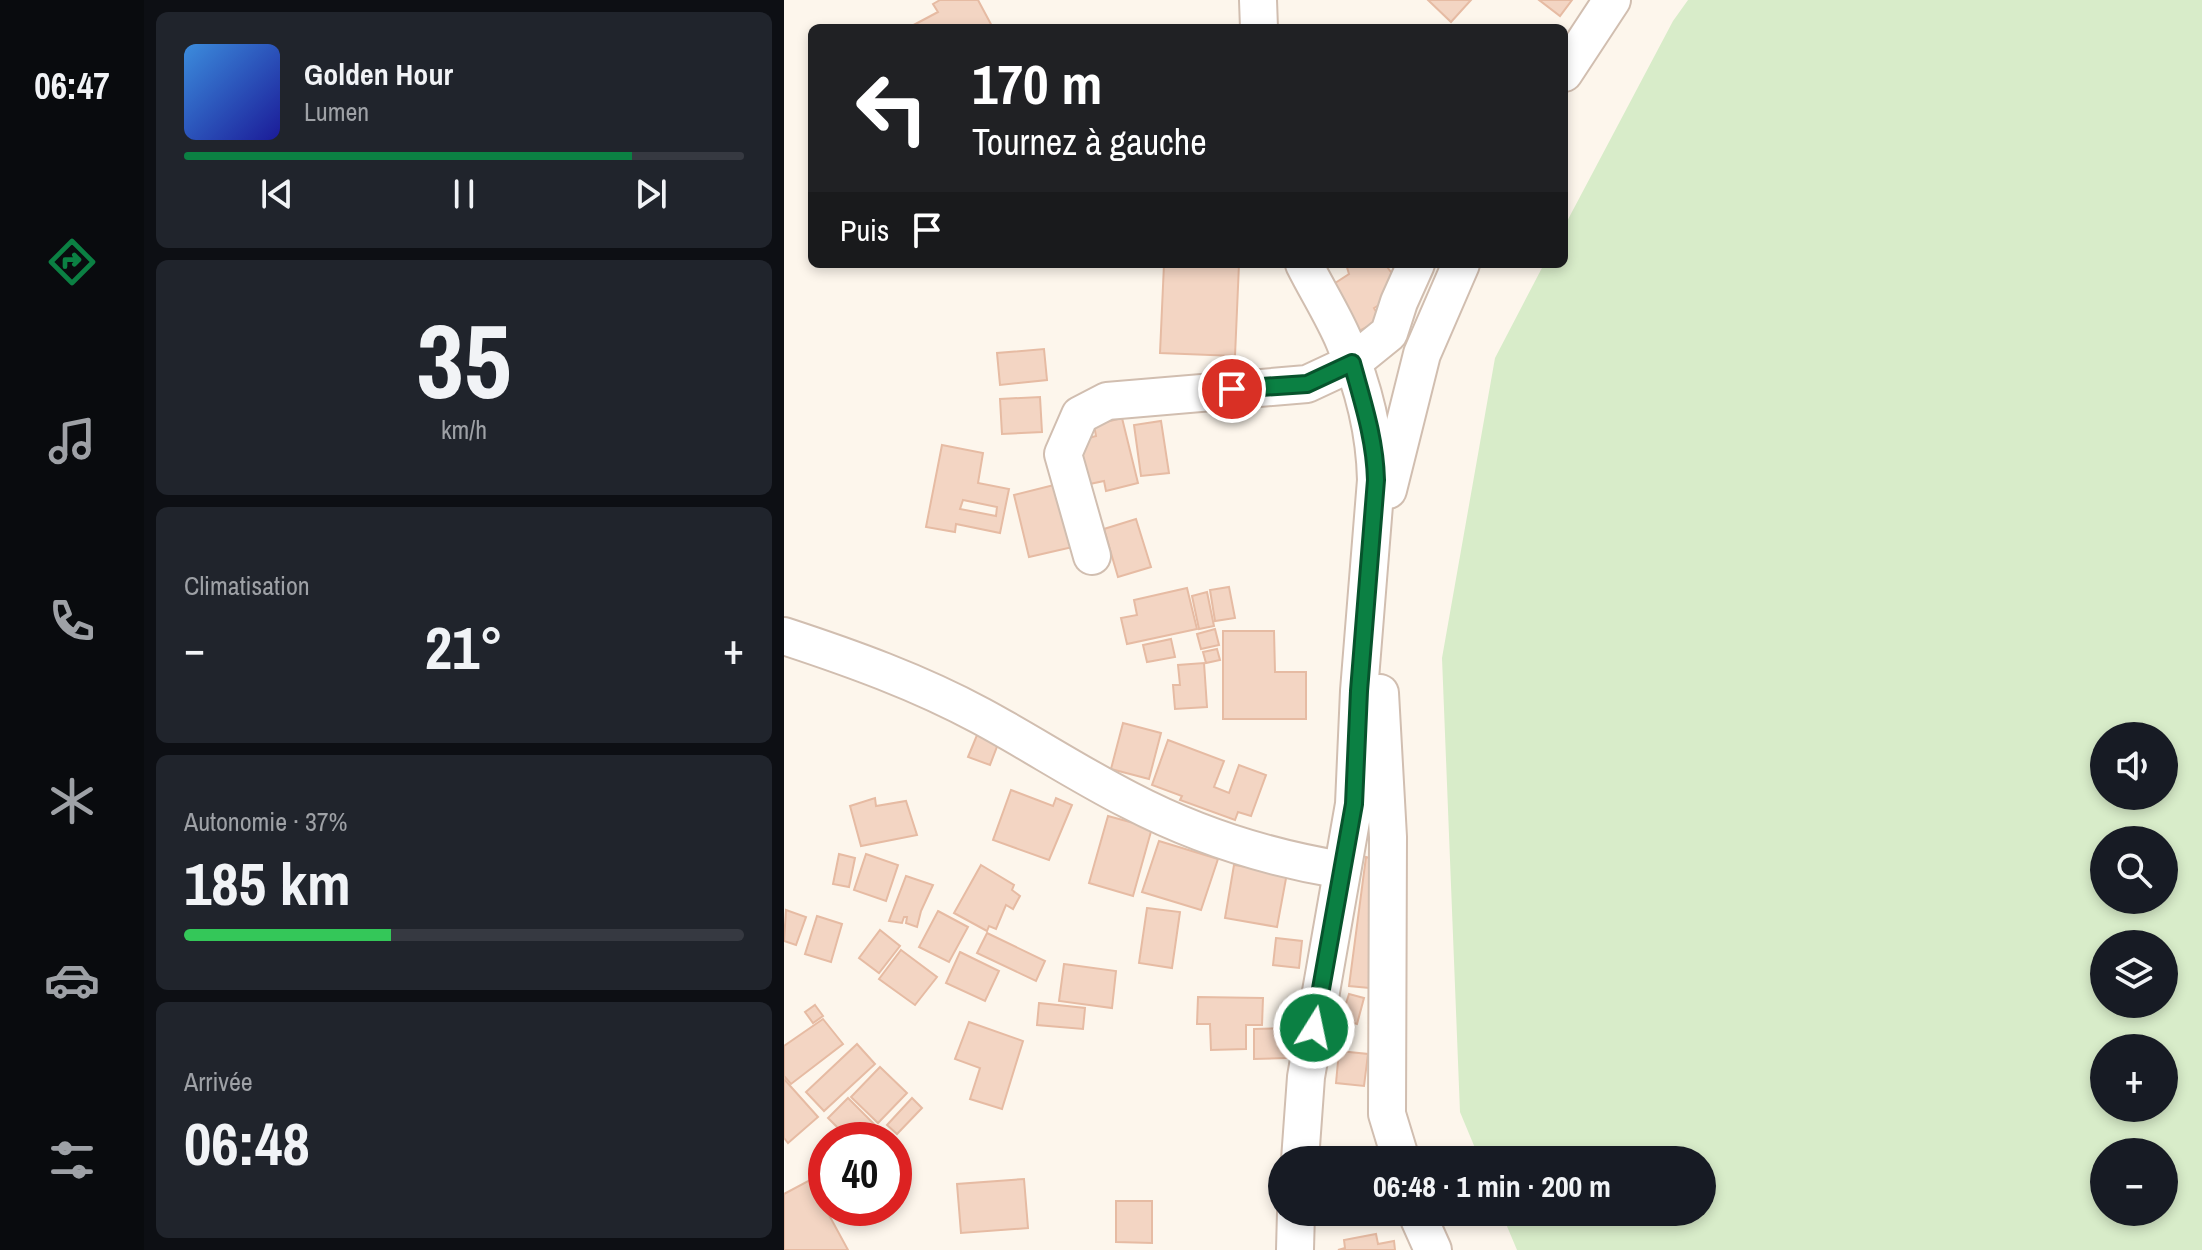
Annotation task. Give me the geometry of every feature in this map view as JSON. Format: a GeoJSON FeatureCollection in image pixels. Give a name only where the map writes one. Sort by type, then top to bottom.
{"type":"FeatureCollection","features":[{"type":"Feature","properties":{"kind":"street"},"geometry":{"type":"LineString","coordinates":[[1258,0],[1259,24]]}},
{"type":"Feature","properties":{"kind":"street"},"geometry":{"type":"LineString","coordinates":[[1568,67],[1612,0]]}},
{"type":"Feature","properties":{"kind":"street"},"geometry":{"type":"LineString","coordinates":[[1301,1146],[1304,1096],[1354,804],[1359,691],[1376,480],[1376,451],[1352,363],[1335,322],[1306,268]]}},
{"type":"Feature","properties":{"kind":"street"},"geometry":{"type":"LineString","coordinates":[[1092,556],[1063,454],[1080,415],[1107,401],[1307,384],[1352,363],[1389,333],[1414,268]]}},
{"type":"Feature","properties":{"kind":"street"},"geometry":{"type":"LineString","coordinates":[[1397,1146],[1387,1114],[1388,837],[1379,684],[1388,491],[1422,354],[1459,268]]}},
{"type":"Feature","properties":{"kind":"street"},"geometry":{"type":"LineString","coordinates":[[784,636],[851,658],[925,688],[1128,800],[1173,821],[1285,858],[1342,870]]}},
{"type":"Feature","properties":{"kind":"street"},"geometry":{"type":"LineString","coordinates":[[1295,1250],[1296,1226]]}},
{"type":"Feature","properties":{"kind":"street"},"geometry":{"type":"LineString","coordinates":[[1422,1226],[1433,1250]]}},
{"type":"Feature","properties":{"kind":"green space"},"geometry":{"type":"Polygon","coordinates":[[[1688,0],[2202,0],[2202,1250],[1517,1250],[1507,1226],[1716,1226],[1716,1146],[1474,1146],[1460,1112],[1442,658],[1495,358],[1542,268],[1568,268],[1568,219],[1673,21],[1688,0]]]}},
{"type":"Feature","properties":{"kind":"building"},"geometry":{"type":"Polygon","coordinates":[[[940,0],[978,0],[991,24],[916,24],[938,12],[933,4],[940,0]]]}},
{"type":"Feature","properties":{"kind":"building"},"geometry":{"type":"Polygon","coordinates":[[[1428,0],[1471,0],[1451,22],[1428,0]]]}},
{"type":"Feature","properties":{"kind":"building"},"geometry":{"type":"Polygon","coordinates":[[[1539,0],[1572,0],[1560,16],[1539,0]]]}},
{"type":"Feature","properties":{"kind":"building"},"geometry":{"type":"Polygon","coordinates":[[[1164,268],[1239,268],[1235,356],[1160,353],[1164,268]]]}},
{"type":"Feature","properties":{"kind":"building"},"geometry":{"type":"Polygon","coordinates":[[[1347,268],[1388,268],[1404,290],[1374,308],[1381,320],[1357,332],[1332,285],[1349,274],[1347,268]]]}},
{"type":"Feature","properties":{"kind":"building"},"geometry":{"type":"Polygon","coordinates":[[[1044,349],[1047,380],[1000,385],[997,353],[1044,349]]]}},
{"type":"Feature","properties":{"kind":"building"},"geometry":{"type":"Polygon","coordinates":[[[1040,397],[1042,432],[1002,434],[1000,399],[1040,397]]]}},
{"type":"Feature","properties":{"kind":"building"},"geometry":{"type":"Polygon","coordinates":[[[1122,418],[1138,483],[1106,491],[1104,481],[1085,485],[1074,442],[1096,436],[1094,425],[1122,418]]]}},
{"type":"Feature","properties":{"kind":"building"},"geometry":{"type":"Polygon","coordinates":[[[1161,421],[1169,473],[1141,476],[1134,425],[1161,421]]]}},
{"type":"Feature","properties":{"kind":"building"},"geometry":{"type":"Polygon","coordinates":[[[942,445],[983,453],[978,483],[1009,489],[1000,533],[956,524],[955,532],[926,527],[942,445]],[[963,500],[960,509],[996,516],[997,507],[963,500]]]}},
{"type":"Feature","properties":{"kind":"building"},"geometry":{"type":"Polygon","coordinates":[[[1062,483],[1077,546],[1029,557],[1014,495],[1062,483]]]}},
{"type":"Feature","properties":{"kind":"building"},"geometry":{"type":"Polygon","coordinates":[[[1136,519],[1151,567],[1118,577],[1104,529],[1136,519]]]}},
{"type":"Feature","properties":{"kind":"building"},"geometry":{"type":"Polygon","coordinates":[[[1229,587],[1235,618],[1215,621],[1210,590],[1229,587]]]}},
{"type":"Feature","properties":{"kind":"building"},"geometry":{"type":"Polygon","coordinates":[[[1187,588],[1197,629],[1127,644],[1121,618],[1137,615],[1134,600],[1187,588]]]}},
{"type":"Feature","properties":{"kind":"building"},"geometry":{"type":"Polygon","coordinates":[[[1207,592],[1214,626],[1199,629],[1192,596],[1207,592]]]}},
{"type":"Feature","properties":{"kind":"building"},"geometry":{"type":"Polygon","coordinates":[[[1215,629],[1219,645],[1201,649],[1197,634],[1215,629]]]}},
{"type":"Feature","properties":{"kind":"building"},"geometry":{"type":"Polygon","coordinates":[[[1223,631],[1274,631],[1275,672],[1306,672],[1306,719],[1223,719],[1223,631]]]}},
{"type":"Feature","properties":{"kind":"building"},"geometry":{"type":"Polygon","coordinates":[[[1171,639],[1175,657],[1147,662],[1143,645],[1171,639]]]}},
{"type":"Feature","properties":{"kind":"building"},"geometry":{"type":"Polygon","coordinates":[[[1217,649],[1220,660],[1206,663],[1203,652],[1217,649]]]}},
{"type":"Feature","properties":{"kind":"building"},"geometry":{"type":"Polygon","coordinates":[[[1204,663],[1207,707],[1175,709],[1173,685],[1180,685],[1178,665],[1204,663]]]}},
{"type":"Feature","properties":{"kind":"building"},"geometry":{"type":"Polygon","coordinates":[[[1123,723],[1161,733],[1149,779],[1111,769],[1123,723]]]}},
{"type":"Feature","properties":{"kind":"building"},"geometry":{"type":"Polygon","coordinates":[[[977,735],[998,744],[990,765],[968,757],[977,735]]]}},
{"type":"Feature","properties":{"kind":"building"},"geometry":{"type":"Polygon","coordinates":[[[1168,740],[1224,761],[1214,787],[1229,793],[1239,765],[1266,775],[1251,816],[1238,812],[1235,820],[1180,800],[1182,796],[1152,785],[1168,740]]]}},
{"type":"Feature","properties":{"kind":"building"},"geometry":{"type":"Polygon","coordinates":[[[1011,790],[1053,806],[1056,798],[1072,805],[1049,860],[993,840],[1011,790]]]}},
{"type":"Feature","properties":{"kind":"building"},"geometry":{"type":"Polygon","coordinates":[[[875,798],[876,806],[906,801],[917,835],[861,846],[850,806],[875,798]]]}},
{"type":"Feature","properties":{"kind":"building"},"geometry":{"type":"Polygon","coordinates":[[[1108,816],[1152,828],[1133,896],[1089,883],[1108,816]]]}},
{"type":"Feature","properties":{"kind":"building"},"geometry":{"type":"Polygon","coordinates":[[[1159,841],[1218,859],[1201,910],[1142,892],[1159,841]]]}},
{"type":"Feature","properties":{"kind":"building"},"geometry":{"type":"Polygon","coordinates":[[[839,854],[855,858],[849,887],[833,884],[839,854]]]}},
{"type":"Feature","properties":{"kind":"building"},"geometry":{"type":"Polygon","coordinates":[[[866,854],[898,865],[886,901],[854,890],[866,854]]]}},
{"type":"Feature","properties":{"kind":"building"},"geometry":{"type":"Polygon","coordinates":[[[1366,857],[1382,861],[1380,989],[1349,986],[1366,857]]]}},
{"type":"Feature","properties":{"kind":"building"},"geometry":{"type":"Polygon","coordinates":[[[981,865],[1014,885],[1012,890],[1020,896],[1013,909],[1006,905],[996,929],[989,926],[987,931],[954,913],[981,865]]]}},
{"type":"Feature","properties":{"kind":"building"},"geometry":{"type":"Polygon","coordinates":[[[1234,865],[1287,873],[1277,927],[1225,918],[1234,865]]]}},
{"type":"Feature","properties":{"kind":"building"},"geometry":{"type":"Polygon","coordinates":[[[906,876],[933,885],[917,927],[906,923],[907,917],[902,923],[889,921],[906,876]]]}},
{"type":"Feature","properties":{"kind":"building"},"geometry":{"type":"Polygon","coordinates":[[[1147,908],[1180,912],[1172,968],[1139,963],[1147,908]]]}},
{"type":"Feature","properties":{"kind":"building"},"geometry":{"type":"Polygon","coordinates":[[[786,910],[806,917],[796,945],[784,941],[786,910]]]}},
{"type":"Feature","properties":{"kind":"building"},"geometry":{"type":"Polygon","coordinates":[[[938,911],[968,927],[949,962],[919,947],[938,911]]]}},
{"type":"Feature","properties":{"kind":"building"},"geometry":{"type":"Polygon","coordinates":[[[817,916],[842,924],[831,962],[805,954],[817,916]]]}},
{"type":"Feature","properties":{"kind":"building"},"geometry":{"type":"Polygon","coordinates":[[[880,930],[900,946],[879,973],[859,958],[880,930]]]}},
{"type":"Feature","properties":{"kind":"building"},"geometry":{"type":"Polygon","coordinates":[[[987,933],[1045,961],[1036,981],[977,953],[987,933]]]}},
{"type":"Feature","properties":{"kind":"building"},"geometry":{"type":"Polygon","coordinates":[[[1276,938],[1302,941],[1299,968],[1273,965],[1276,938]]]}},
{"type":"Feature","properties":{"kind":"building"},"geometry":{"type":"Polygon","coordinates":[[[901,950],[937,977],[915,1005],[879,979],[901,950]]]}},
{"type":"Feature","properties":{"kind":"building"},"geometry":{"type":"Polygon","coordinates":[[[960,952],[999,971],[985,1001],[946,983],[960,952]]]}},
{"type":"Feature","properties":{"kind":"building"},"geometry":{"type":"Polygon","coordinates":[[[1064,964],[1116,971],[1112,1008],[1059,1001],[1064,964]]]}},
{"type":"Feature","properties":{"kind":"building"},"geometry":{"type":"Polygon","coordinates":[[[1349,994],[1364,998],[1357,1024],[1341,1019],[1349,994]]]}},
{"type":"Feature","properties":{"kind":"building"},"geometry":{"type":"Polygon","coordinates":[[[1198,997],[1263,998],[1262,1025],[1246,1025],[1246,1049],[1211,1050],[1210,1024],[1197,1024],[1198,997]]]}},
{"type":"Feature","properties":{"kind":"building"},"geometry":{"type":"Polygon","coordinates":[[[1039,1003],[1085,1008],[1083,1029],[1037,1025],[1039,1003]]]}},
{"type":"Feature","properties":{"kind":"building"},"geometry":{"type":"Polygon","coordinates":[[[815,1005],[823,1016],[813,1023],[805,1012],[815,1005]]]}},
{"type":"Feature","properties":{"kind":"building"},"geometry":{"type":"Polygon","coordinates":[[[823,1019],[843,1044],[791,1084],[784,1076],[784,1046],[823,1019]]]}},
{"type":"Feature","properties":{"kind":"building"},"geometry":{"type":"Polygon","coordinates":[[[969,1022],[1023,1041],[1002,1109],[970,1099],[980,1068],[955,1059],[969,1022]]]}},
{"type":"Feature","properties":{"kind":"building"},"geometry":{"type":"Polygon","coordinates":[[[1286,1028],[1287,1058],[1254,1059],[1254,1029],[1286,1028]]]}},
{"type":"Feature","properties":{"kind":"building"},"geometry":{"type":"Polygon","coordinates":[[[857,1044],[875,1064],[824,1111],[806,1092],[857,1044]]]}},
{"type":"Feature","properties":{"kind":"building"},"geometry":{"type":"Polygon","coordinates":[[[1339,1051],[1368,1054],[1364,1086],[1336,1083],[1339,1051]]]}},
{"type":"Feature","properties":{"kind":"building"},"geometry":{"type":"Polygon","coordinates":[[[880,1067],[907,1093],[879,1122],[851,1097],[880,1067]]]}},
{"type":"Feature","properties":{"kind":"building"},"geometry":{"type":"Polygon","coordinates":[[[784,1079],[818,1117],[808,1122],[808,1126],[788,1143],[784,1138],[784,1079]]]}},
{"type":"Feature","properties":{"kind":"building"},"geometry":{"type":"Polygon","coordinates":[[[848,1098],[872,1122],[832,1122],[828,1118],[848,1098]]]}},
{"type":"Feature","properties":{"kind":"building"},"geometry":{"type":"Polygon","coordinates":[[[912,1098],[922,1108],[909,1122],[890,1122],[912,1098]]]}},
{"type":"Feature","properties":{"kind":"building"},"geometry":{"type":"Polygon","coordinates":[[[1024,1179],[1028,1228],[961,1233],[957,1184],[1024,1179]]]}},
{"type":"Feature","properties":{"kind":"building"},"geometry":{"type":"Polygon","coordinates":[[[808,1181],[808,1226],[835,1226],[848,1250],[784,1250],[784,1194],[808,1181]]]}},
{"type":"Feature","properties":{"kind":"building"},"geometry":{"type":"Polygon","coordinates":[[[1116,1201],[1152,1201],[1152,1243],[1116,1242],[1116,1201]]]}},
{"type":"Feature","properties":{"kind":"building"},"geometry":{"type":"Polygon","coordinates":[[[1376,1234],[1378,1244],[1394,1241],[1395,1250],[1338,1250],[1345,1248],[1344,1240],[1376,1234]]]}},
{"type":"Feature","properties":{"kind":"route"},"geometry":{"type":"LineString","coordinates":[[1232,389],[1307,384],[1352,363],[1376,451],[1354,804],[1314,1028]]}}]}
